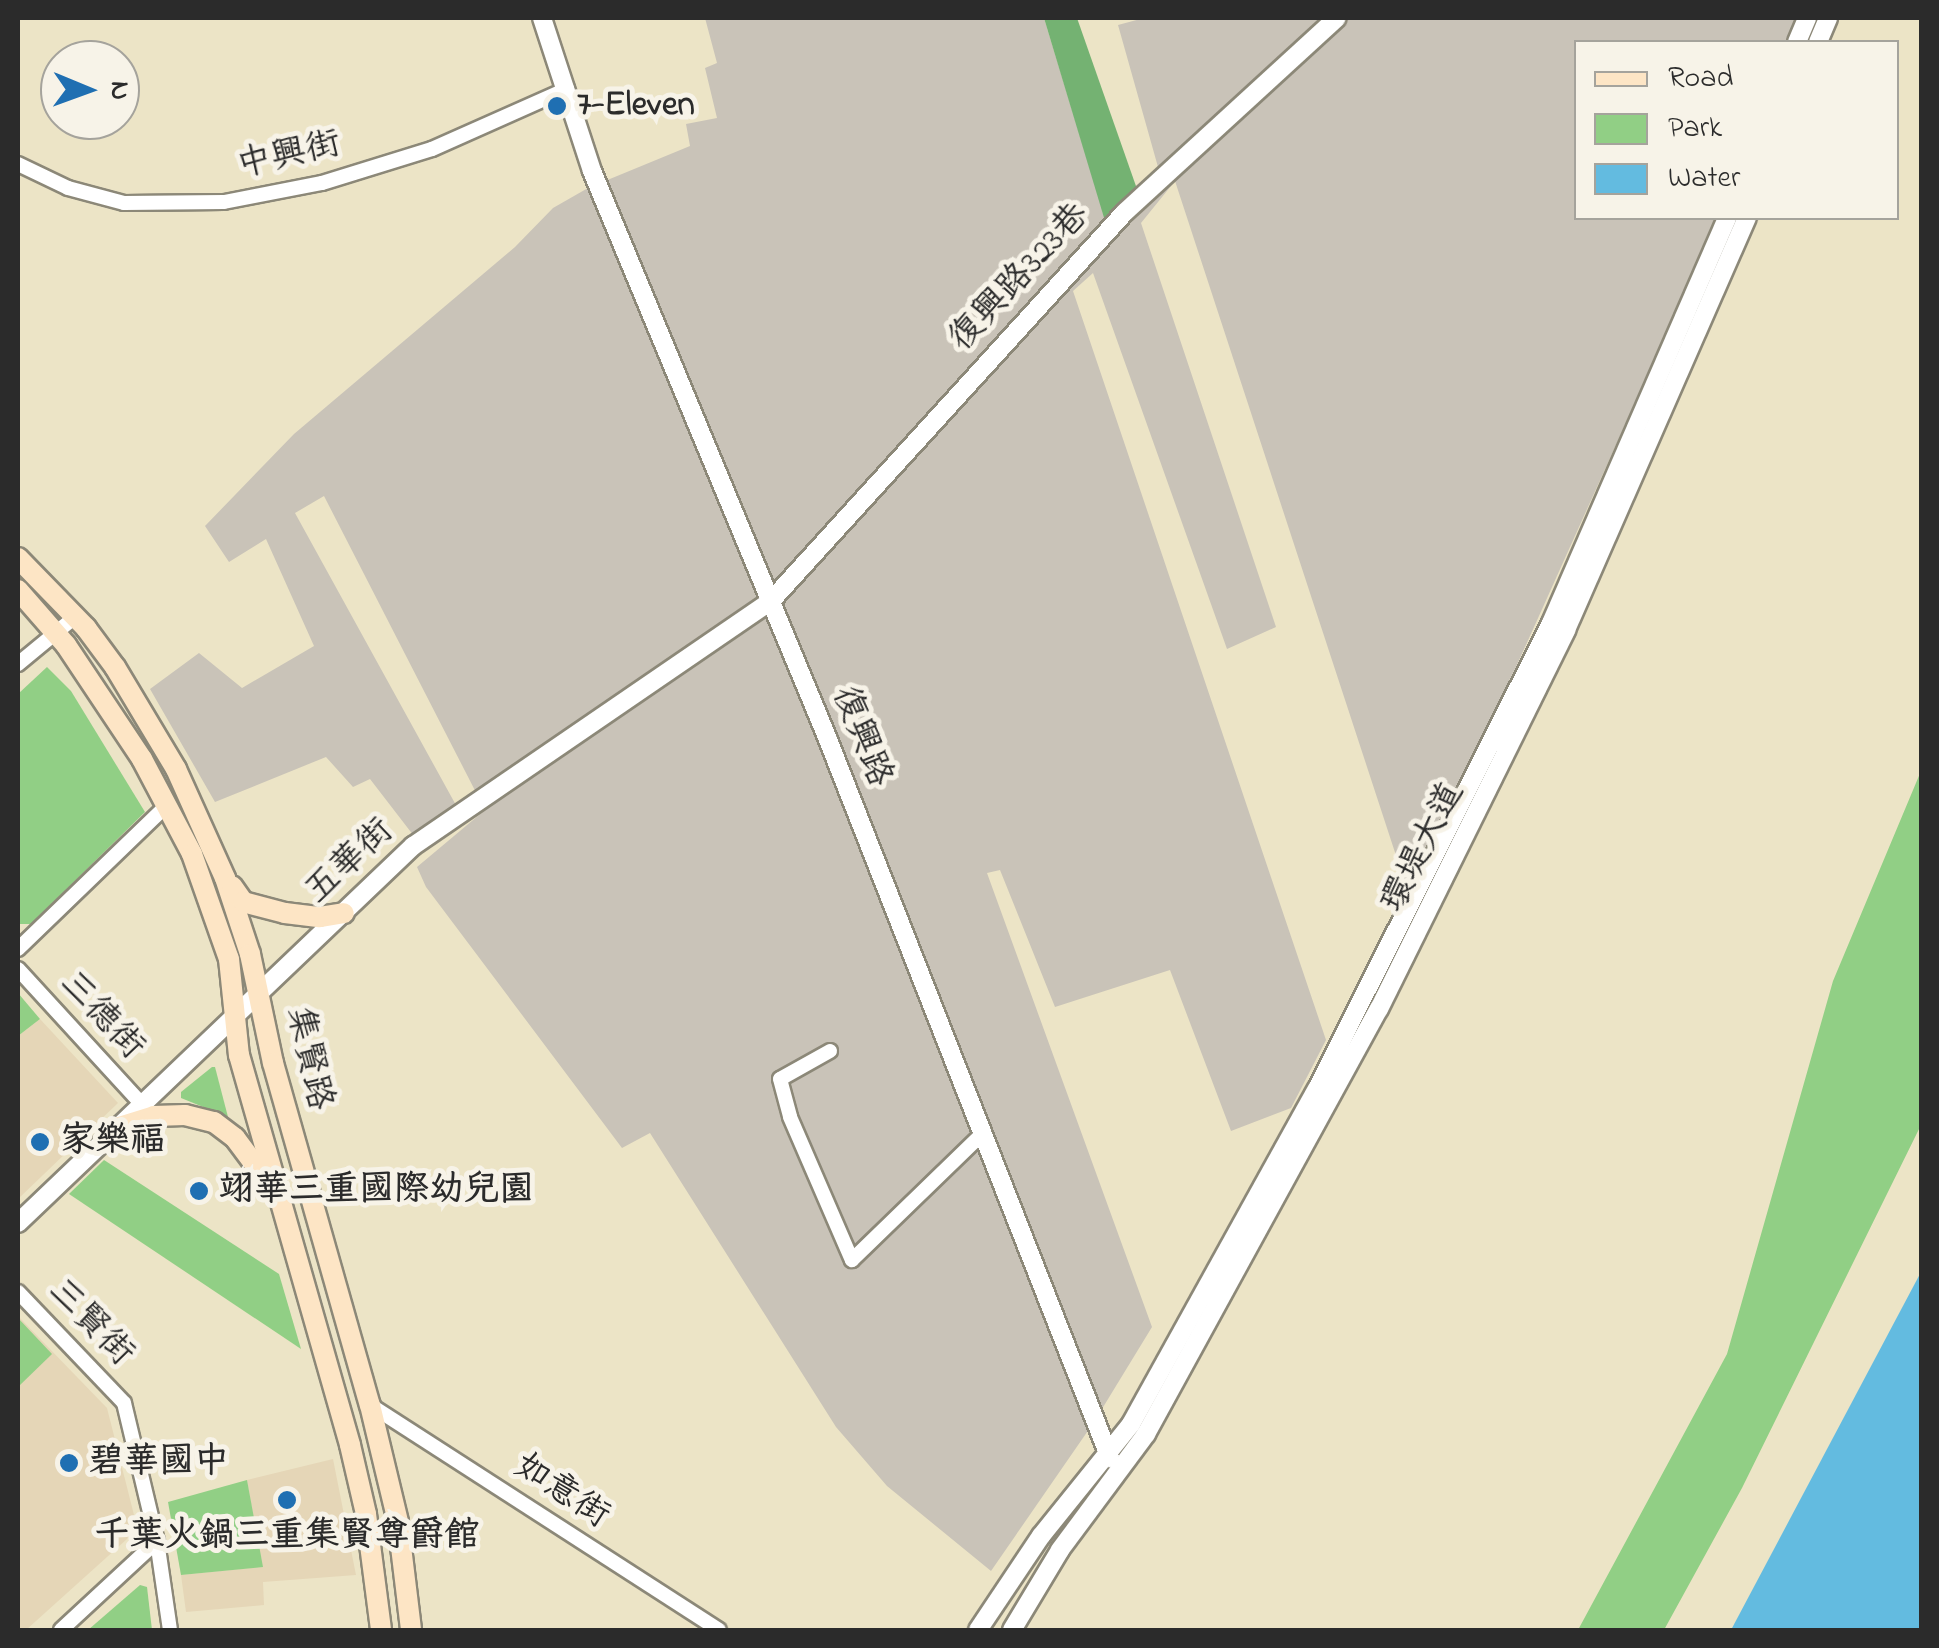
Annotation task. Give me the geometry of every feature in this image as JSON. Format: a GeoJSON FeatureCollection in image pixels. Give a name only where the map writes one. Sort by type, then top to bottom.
{"type":"FeatureCollection","features":[{"type":"Feature","properties":{"kind":"main road","name":"集賢路"},"geometry":{"type":"LineString","coordinates":[[18,558],[75,617],[138,704],[198,814],[226,878],[259,992],[272,1063],[370,1405],[398,1522],[411,1630]]}},
{"type":"Feature","properties":{"kind":"main road","name":"集賢路"},"geometry":{"type":"LineString","coordinates":[[18,590],[116,713],[192,854],[229,959],[233,1019],[366,1514],[380,1630]]}},
{"type":"Feature","properties":{"kind":"main road"},"geometry":{"type":"LineString","coordinates":[[226,878],[244,902],[302,916],[344,913]]}},
{"type":"Feature","properties":{"kind":"main road"},"geometry":{"type":"LineString","coordinates":[[119,1127],[154,1116],[185,1115],[214,1122],[235,1138],[280,1200]]}},
{"type":"Feature","properties":{"kind":"street","name":"復興路"},"geometry":{"type":"LineString","coordinates":[[542,18],[592,171],[770,602],[1109,1447],[1111,1484]]}},
{"type":"Feature","properties":{"kind":"street","name":"復興路323巷"},"geometry":{"type":"LineString","coordinates":[[770,602],[1125,212],[1337,18]]}},
{"type":"Feature","properties":{"kind":"street","name":"中興街"},"geometry":{"type":"LineString","coordinates":[[18,164],[68,188],[124,203],[224,202],[322,183],[432,149],[566,89]]}},
{"type":"Feature","properties":{"kind":"street","name":"環堤大道"},"geometry":{"type":"LineString","coordinates":[[1558,626],[1726,220]]}},
{"type":"Feature","properties":{"kind":"street","name":"環堤大道"},"geometry":{"type":"LineString","coordinates":[[1012,1630],[1060,1550],[1146,1434],[1295,1168],[1558,626],[1746,220]]}},
{"type":"Feature","properties":{"kind":"street","name":"五華街"},"geometry":{"type":"LineString","coordinates":[[18,1222],[413,846],[770,602]]}},
{"type":"Feature","properties":{"kind":"street"},"geometry":{"type":"LineString","coordinates":[[18,664],[75,617]]}},
{"type":"Feature","properties":{"kind":"street","name":"環堤大道"},"geometry":{"type":"LineString","coordinates":[[978,1630],[1041,1536],[1131,1424],[1482,785]]}},
{"type":"Feature","properties":{"kind":"street"},"geometry":{"type":"LineString","coordinates":[[18,949],[166,805]]}},
{"type":"Feature","properties":{"kind":"street","name":"三德街"},"geometry":{"type":"LineString","coordinates":[[18,969],[142,1103]]}},
{"type":"Feature","properties":{"kind":"street"},"geometry":{"type":"LineString","coordinates":[[830,1051],[780,1079],[790,1117],[852,1260],[984,1132]]}},
{"type":"Feature","properties":{"kind":"street","name":"三賢街"},"geometry":{"type":"LineString","coordinates":[[18,1292],[124,1403],[157,1541],[170,1630]]}},
{"type":"Feature","properties":{"kind":"street","name":"如意街"},"geometry":{"type":"LineString","coordinates":[[370,1405],[719,1630]]}},
{"type":"Feature","properties":{"kind":"street"},"geometry":{"type":"LineString","coordinates":[[60,1630],[157,1541]]}},
{"type":"Feature","properties":{"kind":"shaded area"},"geometry":{"type":"Polygon","coordinates":[[[705,18],[1044,18],[1106,221],[1158,167],[1118,25],[1144,18],[1799,18],[1790,40],[1574,40],[1574,220],[1717,220],[1516,667],[1406,886],[1175,181],[1141,223],[1276,627],[1227,649],[1093,273],[1073,291],[1326,1040],[1291,1108],[1231,1131],[1170,970],[1055,1007],[1000,870],[987,873],[1152,1327],[1094,1422],[991,1571],[887,1486],[836,1427],[650,1133],[622,1148],[426,887],[417,867],[485,810],[324,496],[295,513],[457,807],[417,840],[370,779],[353,787],[326,757],[215,802],[150,689],[199,653],[242,688],[314,646],[266,539],[229,562],[205,526],[294,434],[515,247],[553,208],[588,188],[690,146],[686,124],[717,118],[705,68],[717,63],[705,18]]]}},
{"type":"Feature","properties":{"kind":"shaded area","name":"家樂福"},"geometry":{"type":"Polygon","coordinates":[[[40,1019],[118,1103],[18,1199],[18,1036],[40,1019]]]}},
{"type":"Feature","properties":{"kind":"shaded area","name":"碧華國中"},"geometry":{"type":"Polygon","coordinates":[[[18,1316],[107,1408],[135,1519],[127,1539],[26,1630],[18,1630],[18,1316]]]}},
{"type":"Feature","properties":{"kind":"shaded area"},"geometry":{"type":"Polygon","coordinates":[[[333,1459],[356,1575],[263,1582],[264,1605],[186,1612],[181,1575],[262,1567],[247,1480],[333,1459]]]}},
{"type":"Feature","properties":{"kind":"green space"},"geometry":{"type":"Polygon","coordinates":[[[1044,18],[1077,18],[1137,189],[1105,221],[1044,18]]]}},
{"type":"Feature","properties":{"kind":"green space"},"geometry":{"type":"Polygon","coordinates":[[[47,667],[71,691],[145,812],[31,924],[18,924],[18,694],[47,667]]]}},
{"type":"Feature","properties":{"kind":"green space"},"geometry":{"type":"Polygon","coordinates":[[[1921,771],[1921,1125],[1742,1488],[1664,1630],[1578,1630],[1727,1354],[1833,981],[1921,771]]]}},
{"type":"Feature","properties":{"kind":"green space"},"geometry":{"type":"Polygon","coordinates":[[[18,993],[40,1019],[18,1036],[18,993]]]}},
{"type":"Feature","properties":{"kind":"green space"},"geometry":{"type":"Polygon","coordinates":[[[212,1067],[228,1117],[181,1098],[181,1092],[212,1067]]]}},
{"type":"Feature","properties":{"kind":"green space"},"geometry":{"type":"Polygon","coordinates":[[[104,1160],[279,1274],[301,1349],[69,1194],[104,1160]]]}},
{"type":"Feature","properties":{"kind":"green space"},"geometry":{"type":"Polygon","coordinates":[[[18,1318],[52,1354],[18,1387],[18,1318]]]}},
{"type":"Feature","properties":{"kind":"green space"},"geometry":{"type":"Polygon","coordinates":[[[247,1480],[263,1567],[181,1575],[168,1502],[247,1480]]]}},
{"type":"Feature","properties":{"kind":"green space"},"geometry":{"type":"Polygon","coordinates":[[[140,1585],[147,1587],[152,1630],[88,1630],[140,1585]]]}},
{"type":"Feature","properties":{"kind":"water"},"geometry":{"type":"Polygon","coordinates":[[[1921,1272],[1921,1630],[1731,1630],[1921,1272]]]}},
{"type":"Feature","properties":{"kind":"place","name":"7-Eleven"},"geometry":{"type":"Point","coordinates":[557,106]}},
{"type":"Feature","properties":{"kind":"place","name":"家樂福"},"geometry":{"type":"Point","coordinates":[40,1142]}},
{"type":"Feature","properties":{"kind":"place","name":"翊華三重國際幼兒園"},"geometry":{"type":"Point","coordinates":[199,1191]}},
{"type":"Feature","properties":{"kind":"place","name":"碧華國中"},"geometry":{"type":"Point","coordinates":[69,1463]}},
{"type":"Feature","properties":{"kind":"place","name":"千葉火鍋三重集賢尊爵館"},"geometry":{"type":"Point","coordinates":[287,1500]}}]}
